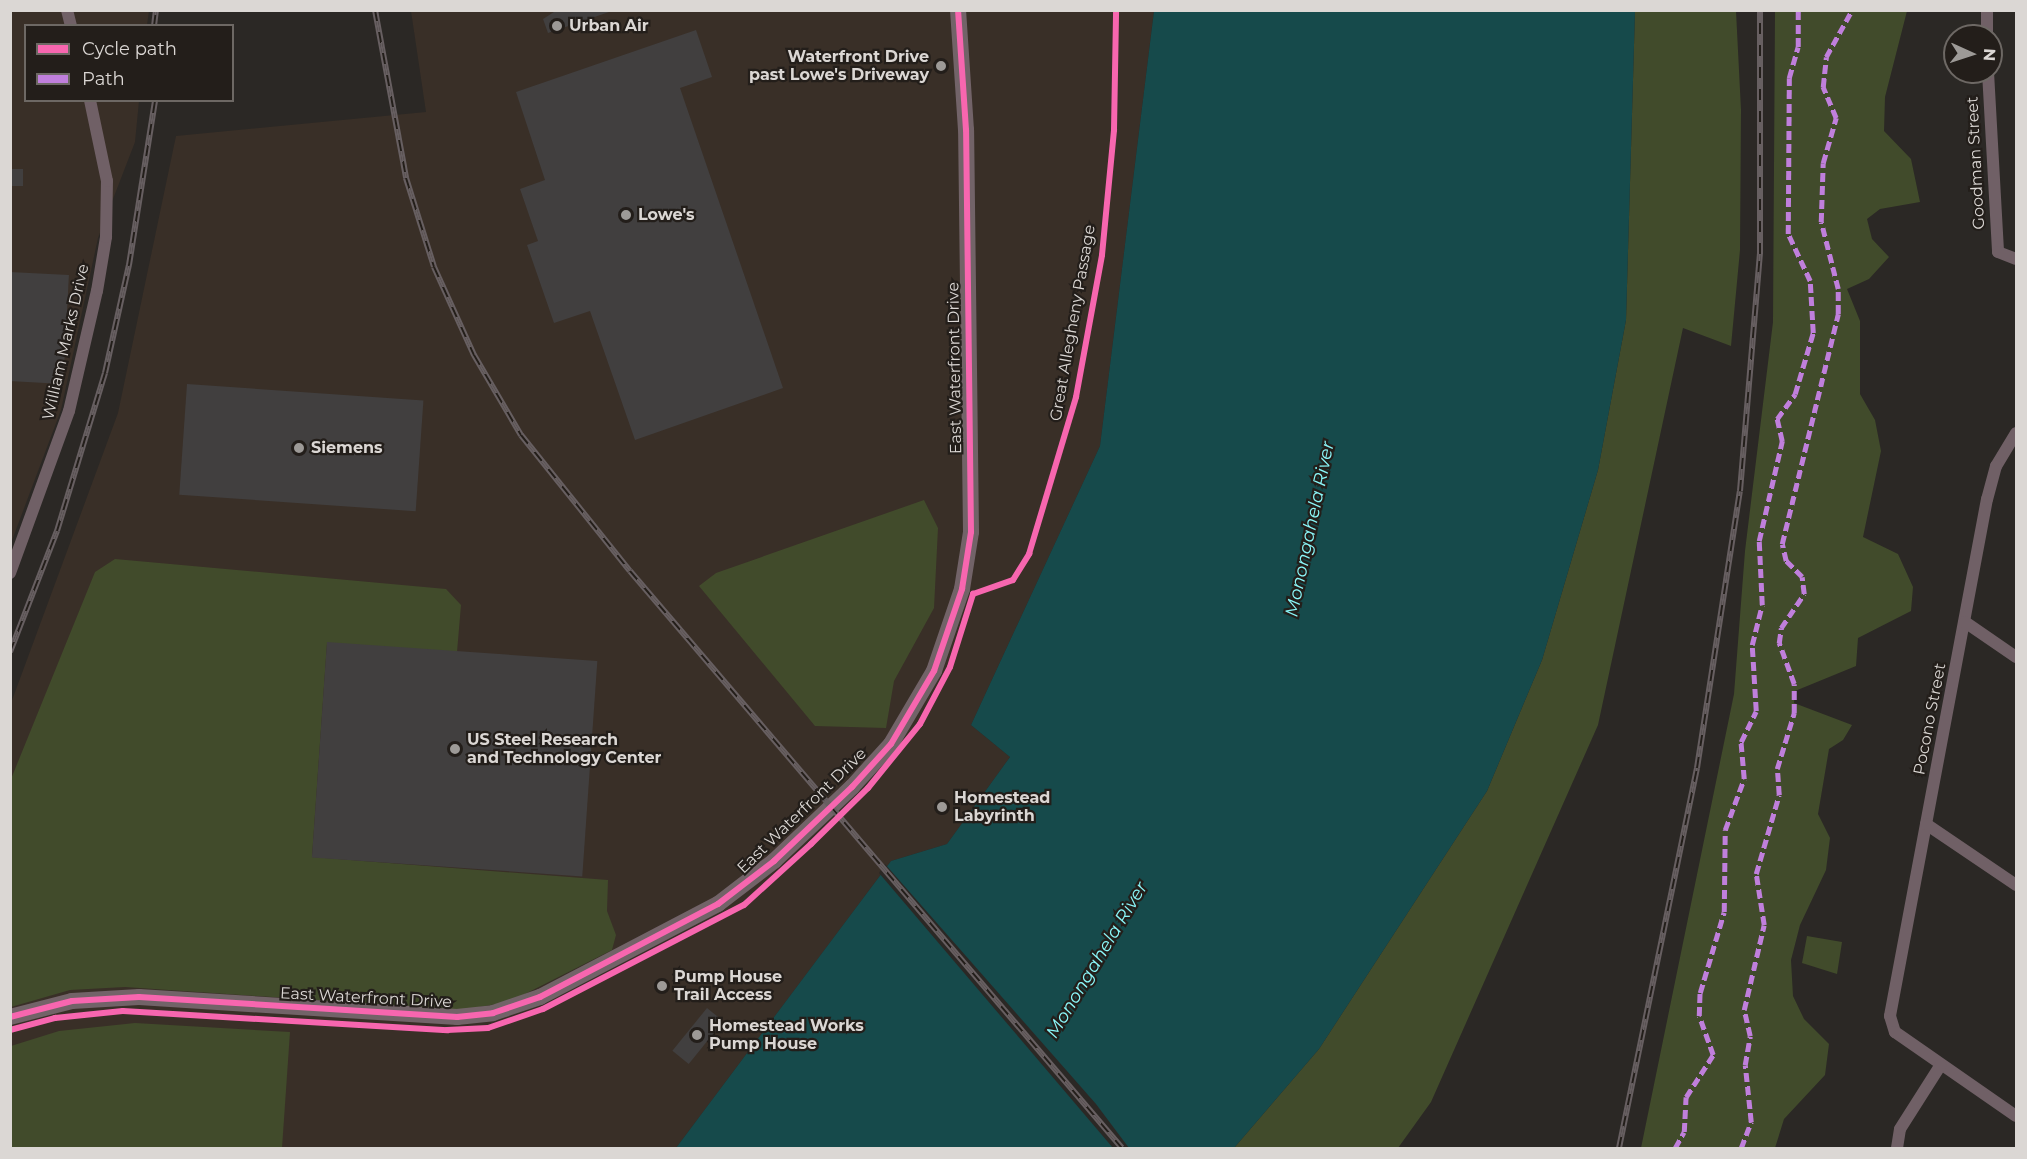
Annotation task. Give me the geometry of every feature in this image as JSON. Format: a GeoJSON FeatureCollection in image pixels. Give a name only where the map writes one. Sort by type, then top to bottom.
{"type":"FeatureCollection","features":[{"type":"Feature","properties":{"kind":"street","name":"East Waterfront Drive"},"geometry":{"type":"LineString","coordinates":[[10,1017],[72,1001],[139,997],[457,1017],[493,1013],[540,997],[718,904],[774,861],[852,786],[891,744],[934,671],[962,589],[971,532],[966,130],[958,10]]}},
{"type":"Feature","properties":{"kind":"street","name":"Goodman Street"},"geometry":{"type":"LineString","coordinates":[[1989,84],[1998,252],[2016,259]]}},
{"type":"Feature","properties":{"kind":"street","name":"William Marks Drive"},"geometry":{"type":"LineString","coordinates":[[10,573],[69,411],[106,237],[107,181],[90,102]]}},
{"type":"Feature","properties":{"kind":"street","name":"Pocono Street"},"geometry":{"type":"LineString","coordinates":[[1940,1066],[1895,1032],[1890,1016],[1993,477],[2016,433]]}},
{"type":"Feature","properties":{"kind":"street"},"geometry":{"type":"LineString","coordinates":[[1965,622],[2016,657]]}},
{"type":"Feature","properties":{"kind":"street"},"geometry":{"type":"LineString","coordinates":[[1926,824],[2016,885]]}},
{"type":"Feature","properties":{"kind":"street"},"geometry":{"type":"LineString","coordinates":[[1897,1149],[1900,1129],[1940,1066],[2016,1116]]}},
{"type":"Feature","properties":{"kind":"shaded area"},"geometry":{"type":"Polygon","coordinates":[[[11,11],[149,11],[147,24],[24,24],[24,102],[139,102],[135,142],[98,238],[61,410],[11,543],[11,11]]]}},
{"type":"Feature","properties":{"kind":"shaded area"},"geometry":{"type":"Polygon","coordinates":[[[411,11],[1154,11],[1100,446],[971,725],[1010,757],[947,844],[891,861],[676,1148],[11,1148],[11,703],[118,413],[176,136],[426,112],[411,11]]]}},
{"type":"Feature","properties":{"kind":"green space"},"geometry":{"type":"Polygon","coordinates":[[[1635,11],[1736,11],[1741,110],[1740,250],[1731,346],[1683,328],[1598,725],[1431,1102],[1398,1148],[1234,1148],[1319,1049],[1487,791],[1542,660],[1598,470],[1626,320],[1635,11]]]}},
{"type":"Feature","properties":{"kind":"green space"},"geometry":{"type":"Polygon","coordinates":[[[1775,11],[1907,11],[1885,97],[1884,131],[1911,159],[1920,202],[1880,209],[1867,219],[1872,239],[1889,257],[1869,279],[1847,289],[1860,321],[1860,394],[1875,420],[1881,451],[1863,537],[1898,554],[1913,587],[1911,611],[1858,638],[1856,666],[1795,691],[1794,703],[1852,725],[1843,740],[1829,749],[1818,814],[1830,838],[1826,870],[1800,925],[1791,960],[1793,996],[1804,1019],[1829,1044],[1825,1075],[1784,1119],[1775,1148],[1641,1148],[1734,694],[1745,551],[1773,322],[1775,11]]]}},
{"type":"Feature","properties":{"kind":"green space"},"geometry":{"type":"Polygon","coordinates":[[[924,500],[938,528],[934,608],[894,681],[886,728],[815,726],[699,586],[716,573],[924,500]]]}},
{"type":"Feature","properties":{"kind":"green space"},"geometry":{"type":"Polygon","coordinates":[[[115,559],[446,589],[461,605],[457,652],[327,643],[312,857],[608,880],[607,911],[616,935],[612,950],[509,1002],[461,1010],[125,987],[70,990],[11,1007],[11,779],[95,572],[115,559]]]}},
{"type":"Feature","properties":{"kind":"green space"},"geometry":{"type":"Polygon","coordinates":[[[1807,936],[1842,942],[1837,974],[1802,963],[1807,936]]]}},
{"type":"Feature","properties":{"kind":"green space"},"geometry":{"type":"Polygon","coordinates":[[[135,1023],[290,1032],[282,1148],[11,1148],[11,1046],[59,1031],[135,1023]]]}},
{"type":"Feature","properties":{"kind":"water","name":"Monongahela River"},"geometry":{"type":"Polygon","coordinates":[[[1154,11],[1635,11],[1626,320],[1598,470],[1542,660],[1487,791],[1319,1049],[1234,1148],[676,1148],[891,861],[947,844],[1010,757],[971,725],[1100,446],[1154,11]]]}},
{"type":"Feature","properties":{"kind":"pier"},"geometry":{"type":"Polygon","coordinates":[[[885,864],[1096,1104],[1129,1148],[1113,1148],[879,873],[885,864]]]}},
{"type":"Feature","properties":{"kind":"building","name":"Urban Air"},"geometry":{"type":"Polygon","coordinates":[[[557,10],[608,10],[609,12],[548,33],[543,19],[557,10]]]}},
{"type":"Feature","properties":{"kind":"building","name":"Lowe's"},"geometry":{"type":"Polygon","coordinates":[[[696,30],[712,77],[680,88],[783,388],[635,440],[590,311],[554,323],[527,245],[538,241],[520,189],[545,180],[516,92],[696,30]]]}},
{"type":"Feature","properties":{"kind":"building"},"geometry":{"type":"Polygon","coordinates":[[[10,169],[23,169],[23,186],[10,186],[10,169]]]}},
{"type":"Feature","properties":{"kind":"building"},"geometry":{"type":"Polygon","coordinates":[[[10,272],[69,275],[63,384],[10,381],[10,272]]]}},
{"type":"Feature","properties":{"kind":"building","name":"Siemens"},"geometry":{"type":"Polygon","coordinates":[[[187,384],[423,401],[416,511],[179,495],[187,384]]]}},
{"type":"Feature","properties":{"kind":"building","name":"US Steel Research and Technology Center"},"geometry":{"type":"Polygon","coordinates":[[[327,642],[597,661],[582,876],[312,857],[327,642]]]}},
{"type":"Feature","properties":{"kind":"building","name":"Homestead Works Pump House"},"geometry":{"type":"Polygon","coordinates":[[[707,1008],[723,1021],[689,1064],[672,1051],[707,1008]]]}},
{"type":"Feature","properties":{"kind":"railway"},"geometry":{"type":"LineString","coordinates":[[154,24],[156,10]]}},
{"type":"Feature","properties":{"kind":"railway"},"geometry":{"type":"LineString","coordinates":[[375,10],[406,178],[434,267],[474,355],[521,435],[630,571],[1122,1148]]}},
{"type":"Feature","properties":{"kind":"railway"},"geometry":{"type":"LineString","coordinates":[[1619,1148],[1697,768],[1740,491],[1760,254],[1760,10]]}},
{"type":"Feature","properties":{"kind":"railway"},"geometry":{"type":"LineString","coordinates":[[10,652],[57,531],[105,373],[129,265],[155,102]]}},
{"type":"Feature","properties":{"kind":"marked path"},"geometry":{"type":"LineString","coordinates":[[1675,1148],[1684,1132],[1686,1097],[1713,1055],[1699,1016],[1700,993],[1724,912],[1725,830],[1744,779],[1741,742],[1756,711],[1752,645],[1762,605],[1759,541],[1782,441],[1777,419],[1795,394],[1813,333],[1810,281],[1788,234],[1789,78],[1798,47],[1798,10]]}},
{"type":"Feature","properties":{"kind":"marked path"},"geometry":{"type":"LineString","coordinates":[[1741,1148],[1751,1122],[1745,1065],[1750,1036],[1744,1010],[1764,925],[1756,874],[1779,795],[1777,769],[1794,713],[1794,684],[1779,643],[1781,628],[1804,594],[1802,577],[1786,561],[1782,544],[1838,314],[1838,289],[1821,222],[1823,163],[1836,118],[1823,87],[1826,57],[1852,10]]}},
{"type":"Feature","properties":{"kind":"cycle path"},"geometry":{"type":"LineString","coordinates":[[10,1017],[72,1001],[139,997],[457,1017],[493,1013],[540,997],[718,904],[774,861],[852,787],[891,744],[934,671],[962,589],[971,532],[966,130],[958,10]]}},
{"type":"Feature","properties":{"kind":"cycle path","name":"Great Allegheny Passage"},"geometry":{"type":"LineString","coordinates":[[10,1030],[55,1018],[123,1011],[447,1030],[488,1028],[543,1009],[744,905],[811,844],[868,788],[920,724],[950,667],[973,594],[1013,580],[1029,554],[1076,397],[1102,255],[1114,130],[1116,10]]}},
{"type":"Feature","properties":{"kind":"place","name":"Urban Air"},"geometry":{"type":"Point","coordinates":[557,26]}},
{"type":"Feature","properties":{"kind":"place","name":"Waterfront Drive past Lowe's Driveway"},"geometry":{"type":"Point","coordinates":[941,66]}},
{"type":"Feature","properties":{"kind":"place","name":"Lowe's"},"geometry":{"type":"Point","coordinates":[626,215]}},
{"type":"Feature","properties":{"kind":"place","name":"Siemens"},"geometry":{"type":"Point","coordinates":[299,448]}},
{"type":"Feature","properties":{"kind":"place","name":"US Steel Research and Technology Center"},"geometry":{"type":"Point","coordinates":[455,749]}},
{"type":"Feature","properties":{"kind":"place","name":"Homestead Labyrinth"},"geometry":{"type":"Point","coordinates":[942,807]}},
{"type":"Feature","properties":{"kind":"place","name":"Pump House Trail Access"},"geometry":{"type":"Point","coordinates":[662,986]}},
{"type":"Feature","properties":{"kind":"place","name":"Homestead Works Pump House"},"geometry":{"type":"Point","coordinates":[697,1035]}}]}
